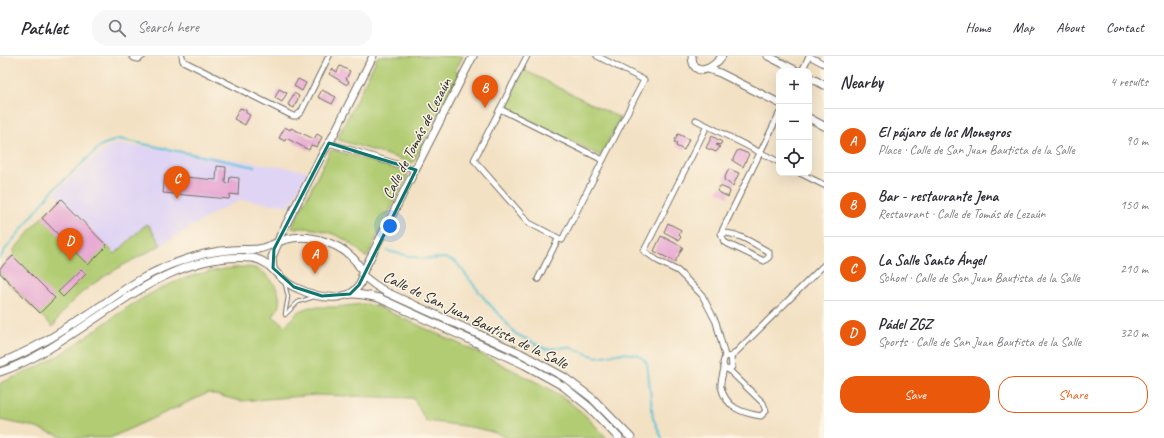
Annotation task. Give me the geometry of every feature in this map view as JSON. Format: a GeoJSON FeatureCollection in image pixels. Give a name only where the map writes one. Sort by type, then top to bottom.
{"type":"FeatureCollection","features":[{"type":"Feature","properties":{"kind":"main road"},"geometry":{"type":"LineString","coordinates":[[273,268],[272,257],[280,236],[373,56]]}},
{"type":"Feature","properties":{"kind":"main road","name":"Calle de Tomás de Lezaún"},"geometry":{"type":"LineString","coordinates":[[362,274],[473,56]]}},
{"type":"Feature","properties":{"kind":"main road"},"geometry":{"type":"LineString","coordinates":[[708,69],[722,56]]}},
{"type":"Feature","properties":{"kind":"main road"},"geometry":{"type":"LineString","coordinates":[[768,56],[791,68]]}},
{"type":"Feature","properties":{"kind":"main road"},"geometry":{"type":"LineString","coordinates":[[690,58],[698,68],[717,71],[776,101]]}},
{"type":"Feature","properties":{"kind":"main road"},"geometry":{"type":"LineString","coordinates":[[812,79],[824,85]]}},
{"type":"Feature","properties":{"kind":"main road"},"geometry":{"type":"LineString","coordinates":[[812,120],[824,126]]}},
{"type":"Feature","properties":{"kind":"main road","name":"Calle de San Juan Bautista de la Salle"},"geometry":{"type":"LineString","coordinates":[[0,363],[43,343],[68,328],[131,285],[149,274],[169,265],[204,254],[223,251],[258,249],[278,242],[295,238],[304,238],[326,242],[340,248],[358,265],[362,274],[374,285],[386,292],[520,354],[564,377],[592,398],[631,438]]}},
{"type":"Feature","properties":{"kind":"main road","name":"Calle de San Juan Bautista de la Salle"},"geometry":{"type":"LineString","coordinates":[[0,372],[19,365],[48,350],[135,292],[157,280],[182,269],[213,261],[242,258],[260,260],[273,268],[284,280],[300,290],[322,296],[337,297],[350,294],[370,296],[392,303],[525,365],[580,398],[599,415],[619,438]]}},
{"type":"Feature","properties":{"kind":"main road","name":"Calle de San Juan Bautista de la Salle"},"geometry":{"type":"LineString","coordinates":[[350,294],[359,285],[362,274]]}},
{"type":"Feature","properties":{"kind":"street"},"geometry":{"type":"LineString","coordinates":[[132,56],[136,59],[140,59],[143,56]]}},
{"type":"Feature","properties":{"kind":"street"},"geometry":{"type":"LineString","coordinates":[[182,56],[183,61],[293,116],[296,116],[301,112],[329,56]]}},
{"type":"Feature","properties":{"kind":"street"},"geometry":{"type":"LineString","coordinates":[[527,56],[474,160],[529,223],[562,240],[644,80],[597,56]]}},
{"type":"Feature","properties":{"kind":"street"},"geometry":{"type":"LineString","coordinates":[[803,68],[809,56],[824,64]]}},
{"type":"Feature","properties":{"kind":"street"},"geometry":{"type":"LineString","coordinates":[[500,109],[603,160]]}},
{"type":"Feature","properties":{"kind":"street"},"geometry":{"type":"LineString","coordinates":[[696,120],[776,160]]}},
{"type":"Feature","properties":{"kind":"street"},"geometry":{"type":"LineString","coordinates":[[721,232],[730,232],[769,252],[769,257],[764,262],[724,242],[721,232],[776,120]]}},
{"type":"Feature","properties":{"kind":"street"},"geometry":{"type":"LineString","coordinates":[[707,126],[644,252],[678,272],[702,295],[716,322],[725,356],[723,363],[726,369],[763,403],[766,411],[761,416],[744,413],[729,403],[720,386],[726,369]]}},
{"type":"Feature","properties":{"kind":"street"},"geometry":{"type":"LineString","coordinates":[[328,143],[416,170]]}},
{"type":"Feature","properties":{"kind":"street"},"geometry":{"type":"LineString","coordinates":[[806,176],[824,185]]}},
{"type":"Feature","properties":{"kind":"street"},"geometry":{"type":"LineString","coordinates":[[538,279],[558,239]]}},
{"type":"Feature","properties":{"kind":"street"},"geometry":{"type":"LineString","coordinates":[[731,357],[824,265]]}},
{"type":"Feature","properties":{"kind":"street"},"geometry":{"type":"LineString","coordinates":[[725,356],[731,357]]}},
{"type":"Feature","properties":{"kind":"street"},"geometry":{"type":"LineString","coordinates":[[726,369],[732,367],[731,357]]}},
{"type":"Feature","properties":{"kind":"lane"},"geometry":{"type":"LineString","coordinates":[[284,280],[288,297],[285,315],[298,302],[308,298],[322,296]]}},
{"type":"Feature","properties":{"kind":"highlighted area"},"geometry":{"type":"Polygon","coordinates":[[[329,143],[416,170],[359,285],[350,294],[322,296],[294,287],[273,268],[274,249],[329,143]]]}},
{"type":"Feature","properties":{"kind":"shaded area"},"geometry":{"type":"Polygon","coordinates":[[[114,144],[167,149],[308,171],[289,206],[242,200],[223,208],[161,245],[147,224],[116,254],[55,193],[90,160],[114,144]]]}},
{"type":"Feature","properties":{"kind":"green space"},"geometry":{"type":"Polygon","coordinates":[[[378,56],[463,56],[455,71],[459,74],[413,163],[337,139],[378,56]]]}},
{"type":"Feature","properties":{"kind":"green space"},"geometry":{"type":"Polygon","coordinates":[[[524,70],[620,118],[601,156],[505,107],[524,70]]]}},
{"type":"Feature","properties":{"kind":"green space"},"geometry":{"type":"Polygon","coordinates":[[[334,150],[408,174],[367,257],[365,257],[350,243],[333,234],[314,229],[292,227],[330,151],[334,150]]]}},
{"type":"Feature","properties":{"kind":"green space"},"geometry":{"type":"Polygon","coordinates":[[[60,199],[115,254],[144,226],[148,224],[161,245],[116,270],[86,289],[73,300],[53,327],[0,275],[0,268],[15,253],[13,251],[41,218],[60,199]]]}},
{"type":"Feature","properties":{"kind":"green space"},"geometry":{"type":"Polygon","coordinates":[[[244,267],[257,269],[267,275],[275,285],[279,296],[279,302],[278,309],[273,316],[285,326],[298,312],[309,307],[336,307],[362,304],[376,306],[475,351],[550,389],[567,400],[585,415],[607,438],[508,438],[478,428],[426,421],[413,398],[316,395],[241,401],[208,393],[110,438],[66,438],[30,426],[0,420],[0,383],[58,356],[128,307],[158,290],[199,274],[244,267]]]}},
{"type":"Feature","properties":{"kind":"building"},"geometry":{"type":"Polygon","coordinates":[[[340,66],[350,71],[346,79],[349,81],[347,85],[329,74],[332,69],[337,72],[340,66]]]}},
{"type":"Feature","properties":{"kind":"building"},"geometry":{"type":"Polygon","coordinates":[[[298,79],[306,83],[302,91],[294,86],[298,79]]]}},
{"type":"Feature","properties":{"kind":"building"},"geometry":{"type":"Polygon","coordinates":[[[279,89],[287,93],[282,102],[275,98],[279,89]]]}},
{"type":"Feature","properties":{"kind":"building"},"geometry":{"type":"Polygon","coordinates":[[[322,90],[336,97],[332,104],[318,97],[322,90]]]}},
{"type":"Feature","properties":{"kind":"building"},"geometry":{"type":"Polygon","coordinates":[[[294,93],[299,96],[294,108],[288,105],[294,93]]]}},
{"type":"Feature","properties":{"kind":"building"},"geometry":{"type":"Polygon","coordinates":[[[240,108],[246,110],[246,113],[250,115],[245,125],[234,119],[240,108]]]}},
{"type":"Feature","properties":{"kind":"building"},"geometry":{"type":"Polygon","coordinates":[[[285,127],[290,130],[291,128],[314,139],[317,134],[322,137],[317,147],[311,145],[309,150],[286,138],[285,141],[279,138],[285,127]]]}},
{"type":"Feature","properties":{"kind":"building"},"geometry":{"type":"Polygon","coordinates":[[[678,134],[689,139],[684,150],[676,146],[677,143],[674,142],[678,134]]]}},
{"type":"Feature","properties":{"kind":"building"},"geometry":{"type":"Polygon","coordinates":[[[712,136],[722,142],[720,145],[716,145],[720,147],[716,152],[706,148],[712,136]]]}},
{"type":"Feature","properties":{"kind":"building"},"geometry":{"type":"Polygon","coordinates":[[[739,150],[749,154],[743,167],[733,161],[737,151],[739,150]]]}},
{"type":"Feature","properties":{"kind":"building"},"geometry":{"type":"Polygon","coordinates":[[[217,166],[226,167],[225,182],[227,184],[229,183],[230,177],[239,178],[238,195],[230,194],[229,199],[163,193],[165,175],[216,180],[217,166]]]}},
{"type":"Feature","properties":{"kind":"building"},"geometry":{"type":"Polygon","coordinates":[[[729,169],[739,173],[733,186],[724,180],[729,169]]]}},
{"type":"Feature","properties":{"kind":"building"},"geometry":{"type":"Polygon","coordinates":[[[720,186],[729,190],[730,192],[728,197],[717,191],[720,186]]]}},
{"type":"Feature","properties":{"kind":"building"},"geometry":{"type":"Polygon","coordinates":[[[61,199],[107,246],[88,265],[42,218],[61,199]]]}},
{"type":"Feature","properties":{"kind":"building"},"geometry":{"type":"Polygon","coordinates":[[[668,223],[681,230],[679,235],[681,237],[679,240],[664,232],[668,223]]]}},
{"type":"Feature","properties":{"kind":"building"},"geometry":{"type":"Polygon","coordinates":[[[661,236],[683,247],[675,262],[654,251],[661,236]]]}},
{"type":"Feature","properties":{"kind":"building"},"geometry":{"type":"Polygon","coordinates":[[[13,256],[55,298],[40,313],[0,273],[0,268],[13,256]]]}},
{"type":"Feature","properties":{"kind":"building"},"geometry":{"type":"Polygon","coordinates":[[[81,270],[86,274],[63,297],[58,292],[81,270]]]}},
{"type":"Feature","properties":{"kind":"waterway"},"geometry":{"type":"LineString","coordinates":[[0,258],[53,190],[102,145],[119,139],[255,167]]}},
{"type":"Feature","properties":{"kind":"waterway"},"geometry":{"type":"LineString","coordinates":[[387,251],[423,259],[445,258],[456,262],[484,298],[516,334],[546,349],[569,347],[596,357],[623,353],[638,355],[647,363],[653,418],[662,438]]}},
{"type":"Feature","properties":{"kind":"place","name":"Bar - restaurante Jena"},"geometry":{"type":"Point","coordinates":[485,108]}},
{"type":"Feature","properties":{"kind":"place","name":"La Salle Santo Ángel"},"geometry":{"type":"Point","coordinates":[177,199]}},
{"type":"Feature","properties":{"kind":"place","name":"Pádel ZGZ"},"geometry":{"type":"Point","coordinates":[70,261]}},
{"type":"Feature","properties":{"kind":"place","name":"El pájaro de los Monegros"},"geometry":{"type":"Point","coordinates":[315,274]}}]}
